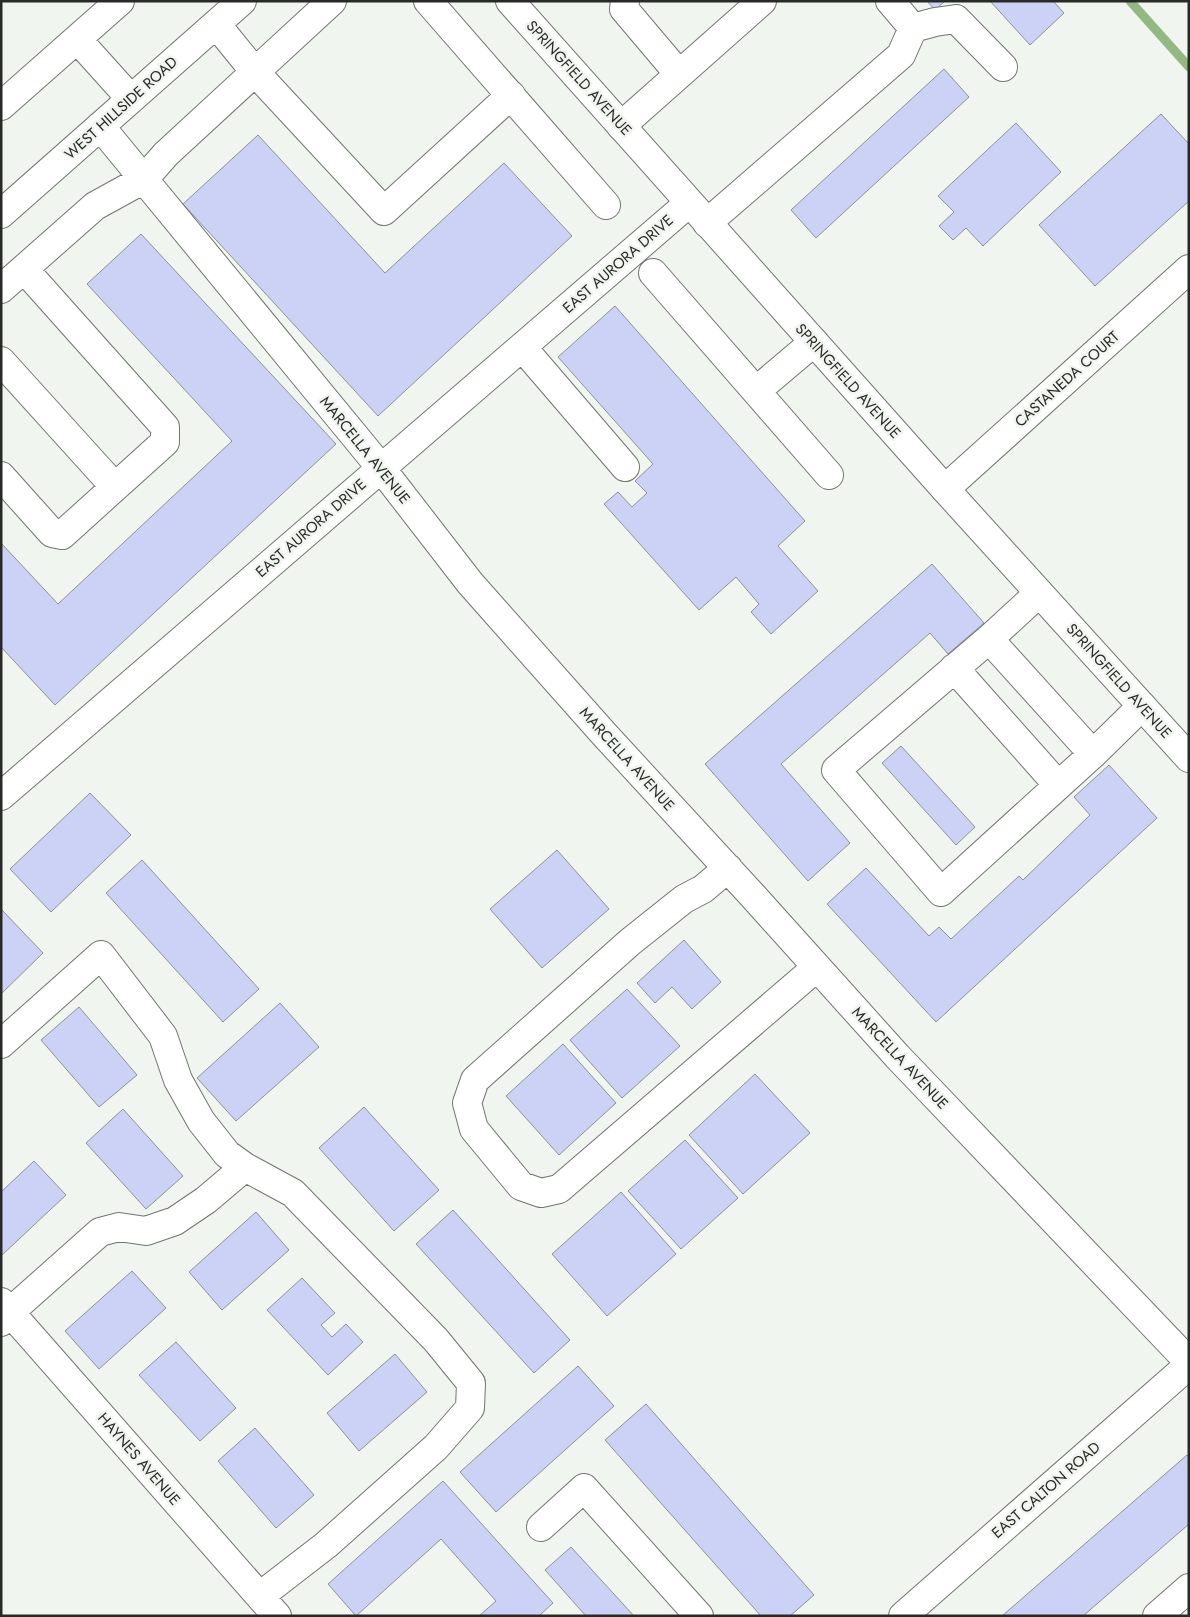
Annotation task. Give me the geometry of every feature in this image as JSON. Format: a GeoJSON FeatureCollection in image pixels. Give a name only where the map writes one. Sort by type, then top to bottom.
{"type":"FeatureCollection","features":[{"type":"Feature","properties":{"kind":"street"},"geometry":{"type":"LineString","coordinates":[[1,106],[120,1]]}},
{"type":"Feature","properties":{"kind":"street","name":"WEST HILLSIDE ROAD"},"geometry":{"type":"LineString","coordinates":[[1,214],[242,1]]}},
{"type":"Feature","properties":{"kind":"street"},"geometry":{"type":"LineString","coordinates":[[1,289],[95,206],[144,179],[166,154],[332,1]]}},
{"type":"Feature","properties":{"kind":"street"},"geometry":{"type":"LineString","coordinates":[[428,1],[606,205]]}},
{"type":"Feature","properties":{"kind":"street","name":"SPRINGFIELD AVENUE"},"geometry":{"type":"LineString","coordinates":[[510,1],[945,489],[1189,758]]}},
{"type":"Feature","properties":{"kind":"street"},"geometry":{"type":"LineString","coordinates":[[626,1],[624,9],[679,74]]}},
{"type":"Feature","properties":{"kind":"street"},"geometry":{"type":"LineString","coordinates":[[621,126],[762,1]]}},
{"type":"Feature","properties":{"kind":"street"},"geometry":{"type":"LineString","coordinates":[[890,1],[913,28]]}},
{"type":"Feature","properties":{"kind":"street"},"geometry":{"type":"LineString","coordinates":[[913,28],[956,19],[1003,67]]}},
{"type":"Feature","properties":{"kind":"street"},"geometry":{"type":"LineString","coordinates":[[216,24],[256,72],[384,211],[511,96]]}},
{"type":"Feature","properties":{"kind":"street"},"geometry":{"type":"LineString","coordinates":[[707,223],[901,55],[913,28]]}},
{"type":"Feature","properties":{"kind":"street"},"geometry":{"type":"LineString","coordinates":[[78,39],[131,99]]}},
{"type":"Feature","properties":{"kind":"street","name":"MARCELLA AVENUE"},"geometry":{"type":"LineString","coordinates":[[100,126],[380,468],[470,583],[604,734],[728,868],[897,1056],[1189,1363]]}},
{"type":"Feature","properties":{"kind":"street","name":"EAST AURORA DRIVE"},"geometry":{"type":"LineString","coordinates":[[1,796],[689,202]]}},
{"type":"Feature","properties":{"kind":"street"},"geometry":{"type":"LineString","coordinates":[[1,476],[52,533],[62,535],[164,442],[166,427],[24,269]]}},
{"type":"Feature","properties":{"kind":"street","name":"CASTANEDA COURT"},"geometry":{"type":"LineString","coordinates":[[945,489],[1189,270]]}},
{"type":"Feature","properties":{"kind":"street"},"geometry":{"type":"LineString","coordinates":[[653,273],[829,475]]}},
{"type":"Feature","properties":{"kind":"street"},"geometry":{"type":"LineString","coordinates":[[756,391],[814,342]]}},
{"type":"Feature","properties":{"kind":"street"},"geometry":{"type":"LineString","coordinates":[[522,347],[625,467]]}},
{"type":"Feature","properties":{"kind":"street"},"geometry":{"type":"LineString","coordinates":[[1,361],[115,487]]}},
{"type":"Feature","properties":{"kind":"street"},"geometry":{"type":"LineString","coordinates":[[1039,593],[989,639],[836,770],[941,892],[1142,706]]}},
{"type":"Feature","properties":{"kind":"street"},"geometry":{"type":"LineString","coordinates":[[989,639],[1092,754]]}},
{"type":"Feature","properties":{"kind":"street"},"geometry":{"type":"LineString","coordinates":[[954,668],[1058,785]]}},
{"type":"Feature","properties":{"kind":"street"},"geometry":{"type":"LineString","coordinates":[[728,868],[703,889],[684,899],[630,942],[475,1080],[467,1102],[474,1129],[521,1186],[541,1193],[559,1189],[817,967]]}},
{"type":"Feature","properties":{"kind":"street"},"geometry":{"type":"LineString","coordinates":[[1,1044],[101,955],[163,1036],[178,1080],[201,1121],[227,1154],[245,1167],[293,1193],[436,1340],[471,1383],[470,1408],[436,1447],[326,1545],[268,1606]]}},
{"type":"Feature","properties":{"kind":"street"},"geometry":{"type":"LineString","coordinates":[[4,1312],[100,1232],[119,1227],[146,1231],[175,1221],[206,1200],[245,1167]]}},
{"type":"Feature","properties":{"kind":"street","name":"HAYNES AVENUE"},"geometry":{"type":"LineString","coordinates":[[4,1312],[268,1606]]}},
{"type":"Feature","properties":{"kind":"street","name":"EAST CALTON ROAD"},"geometry":{"type":"LineString","coordinates":[[903,1616],[1189,1363]]}},
{"type":"Feature","properties":{"kind":"street"},"geometry":{"type":"LineString","coordinates":[[541,1527],[584,1488],[699,1616]]}},
{"type":"Feature","properties":{"kind":"street"},"geometry":{"type":"LineString","coordinates":[[1157,1616],[1189,1588]]}},
{"type":"Feature","properties":{"kind":"building"},"geometry":{"type":"Polygon","coordinates":[[[927,1],[945,1],[935,10],[927,1]]]}},
{"type":"Feature","properties":{"kind":"building"},"geometry":{"type":"Polygon","coordinates":[[[990,1],[1053,1],[1064,13],[1030,45],[990,1]]]}},
{"type":"Feature","properties":{"kind":"building"},"geometry":{"type":"Polygon","coordinates":[[[944,69],[969,97],[816,238],[791,210],[944,69]]]}},
{"type":"Feature","properties":{"kind":"building"},"geometry":{"type":"Polygon","coordinates":[[[1161,114],[1189,144],[1189,201],[1095,286],[1039,225],[1161,114]]]}},
{"type":"Feature","properties":{"kind":"building"},"geometry":{"type":"Polygon","coordinates":[[[1016,123],[1061,172],[983,246],[966,228],[953,240],[939,226],[954,212],[938,196],[1016,123]]]}},
{"type":"Feature","properties":{"kind":"building"},"geometry":{"type":"Polygon","coordinates":[[[258,135],[385,273],[504,163],[572,236],[378,416],[183,204],[258,135]]]}},
{"type":"Feature","properties":{"kind":"building"},"geometry":{"type":"Polygon","coordinates":[[[141,234],[336,444],[55,705],[1,647],[1,543],[58,604],[232,441],[87,284],[141,234]]]}},
{"type":"Feature","properties":{"kind":"building"},"geometry":{"type":"Polygon","coordinates":[[[615,306],[805,521],[778,546],[818,591],[771,634],[751,612],[759,604],[736,577],[699,610],[604,504],[618,492],[632,507],[647,493],[635,481],[653,464],[558,357],[615,306]]]}},
{"type":"Feature","properties":{"kind":"building"},"geometry":{"type":"Polygon","coordinates":[[[932,564],[984,623],[948,654],[930,633],[781,764],[850,843],[808,881],[705,764],[932,564]]]}},
{"type":"Feature","properties":{"kind":"building"},"geometry":{"type":"Polygon","coordinates":[[[901,746],[975,827],[956,845],[882,763],[901,746]]]}},
{"type":"Feature","properties":{"kind":"building"},"geometry":{"type":"Polygon","coordinates":[[[1109,765],[1157,818],[936,1022],[827,904],[866,868],[929,936],[939,927],[951,939],[1019,876],[1023,880],[1090,815],[1074,797],[1109,765]]]}},
{"type":"Feature","properties":{"kind":"building"},"geometry":{"type":"Polygon","coordinates":[[[90,793],[131,835],[51,912],[10,869],[90,793]]]}},
{"type":"Feature","properties":{"kind":"building"},"geometry":{"type":"Polygon","coordinates":[[[557,850],[609,909],[542,968],[490,909],[557,850]]]}},
{"type":"Feature","properties":{"kind":"building"},"geometry":{"type":"Polygon","coordinates":[[[142,860],[259,989],[223,1022],[106,893],[142,860]]]}},
{"type":"Feature","properties":{"kind":"building"},"geometry":{"type":"Polygon","coordinates":[[[1,909],[43,953],[1,994],[1,909]]]}},
{"type":"Feature","properties":{"kind":"building"},"geometry":{"type":"Polygon","coordinates":[[[684,940],[721,982],[692,1009],[672,987],[655,1003],[637,983],[684,940]]]}},
{"type":"Feature","properties":{"kind":"building"},"geometry":{"type":"Polygon","coordinates":[[[627,989],[680,1046],[622,1098],[570,1040],[627,989]]]}},
{"type":"Feature","properties":{"kind":"building"},"geometry":{"type":"Polygon","coordinates":[[[280,1003],[319,1047],[236,1121],[197,1078],[280,1003]]]}},
{"type":"Feature","properties":{"kind":"building"},"geometry":{"type":"Polygon","coordinates":[[[79,1007],[137,1075],[99,1107],[41,1040],[79,1007]]]}},
{"type":"Feature","properties":{"kind":"building"},"geometry":{"type":"Polygon","coordinates":[[[563,1044],[616,1103],[559,1155],[506,1096],[563,1044]]]}},
{"type":"Feature","properties":{"kind":"building"},"geometry":{"type":"Polygon","coordinates":[[[755,1074],[810,1133],[743,1194],[689,1135],[755,1074]]]}},
{"type":"Feature","properties":{"kind":"building"},"geometry":{"type":"Polygon","coordinates":[[[364,1107],[439,1190],[394,1231],[319,1148],[364,1107]]]}},
{"type":"Feature","properties":{"kind":"building"},"geometry":{"type":"Polygon","coordinates":[[[123,1109],[183,1176],[146,1209],[86,1143],[123,1109]]]}},
{"type":"Feature","properties":{"kind":"building"},"geometry":{"type":"Polygon","coordinates":[[[685,1140],[738,1198],[681,1249],[628,1191],[685,1140]]]}},
{"type":"Feature","properties":{"kind":"building"},"geometry":{"type":"Polygon","coordinates":[[[34,1161],[66,1195],[1,1256],[1,1192],[34,1161]]]}},
{"type":"Feature","properties":{"kind":"building"},"geometry":{"type":"Polygon","coordinates":[[[621,1192],[676,1254],[607,1316],[552,1254],[621,1192]]]}},
{"type":"Feature","properties":{"kind":"building"},"geometry":{"type":"Polygon","coordinates":[[[453,1210],[570,1340],[534,1373],[416,1244],[453,1210]]]}},
{"type":"Feature","properties":{"kind":"building"},"geometry":{"type":"Polygon","coordinates":[[[256,1212],[289,1250],[222,1310],[189,1272],[256,1212]]]}},
{"type":"Feature","properties":{"kind":"building"},"geometry":{"type":"Polygon","coordinates":[[[132,1271],[166,1308],[99,1369],[65,1331],[132,1271]]]}},
{"type":"Feature","properties":{"kind":"building"},"geometry":{"type":"Polygon","coordinates":[[[302,1278],[335,1313],[321,1325],[332,1337],[346,1324],[363,1342],[328,1375],[267,1310],[302,1278]]]}},
{"type":"Feature","properties":{"kind":"building"},"geometry":{"type":"Polygon","coordinates":[[[176,1342],[236,1408],[200,1441],[139,1375],[176,1342]]]}},
{"type":"Feature","properties":{"kind":"building"},"geometry":{"type":"Polygon","coordinates":[[[395,1354],[427,1392],[359,1451],[327,1413],[395,1354]]]}},
{"type":"Feature","properties":{"kind":"building"},"geometry":{"type":"Polygon","coordinates":[[[578,1366],[614,1406],[496,1512],[460,1472],[578,1366]]]}},
{"type":"Feature","properties":{"kind":"building"},"geometry":{"type":"Polygon","coordinates":[[[646,1404],[814,1595],[790,1616],[761,1616],[605,1440],[646,1404]]]}},
{"type":"Feature","properties":{"kind":"building"},"geometry":{"type":"Polygon","coordinates":[[[255,1428],[314,1495],[276,1528],[218,1461],[255,1428]]]}},
{"type":"Feature","properties":{"kind":"building"},"geometry":{"type":"Polygon","coordinates":[[[1187,1455],[1189,1457],[1189,1524],[1083,1616],[1002,1616],[1187,1455]]]}},
{"type":"Feature","properties":{"kind":"building"},"geometry":{"type":"Polygon","coordinates":[[[443,1481],[553,1603],[539,1616],[479,1616],[496,1601],[441,1539],[356,1616],[328,1584],[443,1481]]]}},
{"type":"Feature","properties":{"kind":"building"},"geometry":{"type":"Polygon","coordinates":[[[571,1547],[634,1616],[586,1616],[545,1570],[571,1547]]]}},
{"type":"Feature","properties":{"kind":"waterway"},"geometry":{"type":"LineString","coordinates":[[1130,1],[1189,67]]}}]}
